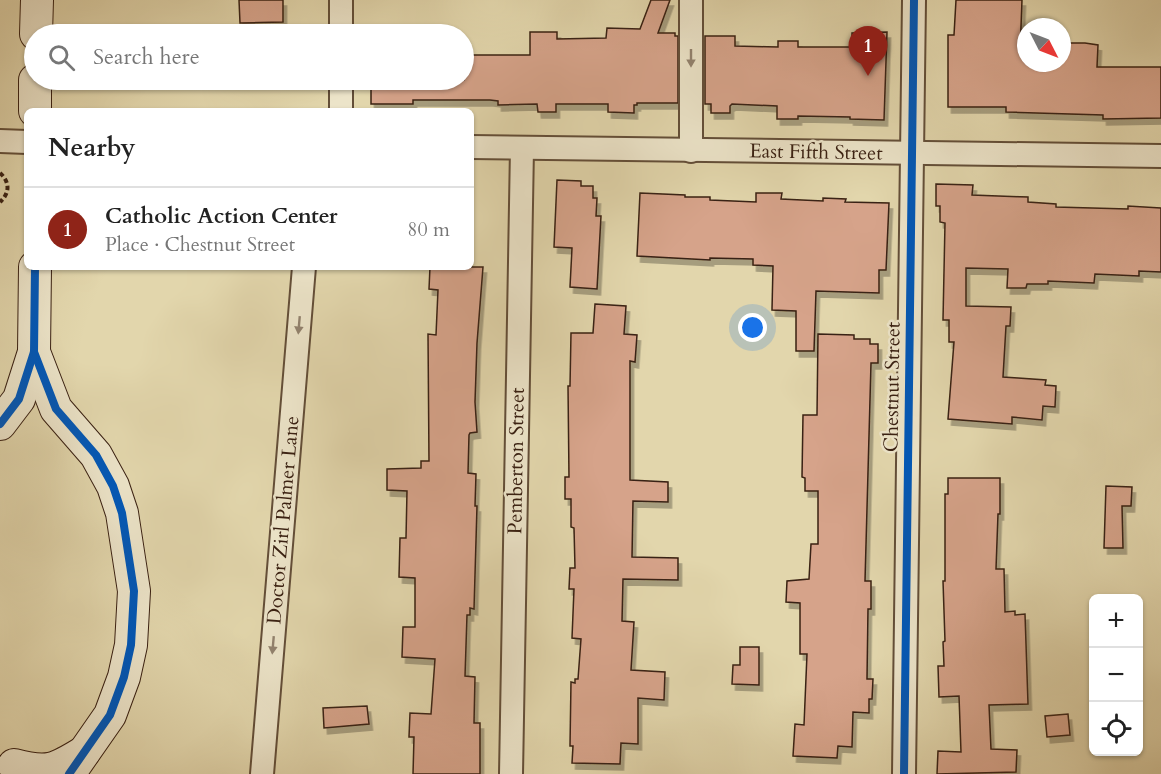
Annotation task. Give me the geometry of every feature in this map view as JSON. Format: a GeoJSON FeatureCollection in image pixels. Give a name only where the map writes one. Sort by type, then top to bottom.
{"type":"FeatureCollection","features":[{"type":"Feature","properties":{"kind":"street"},"geometry":{"type":"LineString","coordinates":[[36,24],[37,0]]}},
{"type":"Feature","properties":{"kind":"street"},"geometry":{"type":"LineString","coordinates":[[341,0],[341,24]]}},
{"type":"Feature","properties":{"kind":"street"},"geometry":{"type":"LineString","coordinates":[[691,0],[691,150]]}},
{"type":"Feature","properties":{"kind":"street","name":"Chestnut Street"},"geometry":{"type":"LineString","coordinates":[[904,774],[914,0]]}},
{"type":"Feature","properties":{"kind":"street"},"geometry":{"type":"LineString","coordinates":[[35,90],[35,108]]}},
{"type":"Feature","properties":{"kind":"street"},"geometry":{"type":"LineString","coordinates":[[341,90],[341,108]]}},
{"type":"Feature","properties":{"kind":"street"},"geometry":{"type":"LineString","coordinates":[[0,141],[24,142]]}},
{"type":"Feature","properties":{"kind":"street","name":"East Fifth Street"},"geometry":{"type":"LineString","coordinates":[[474,147],[1161,156]]}},
{"type":"Feature","properties":{"kind":"street","name":"Pemberton Street"},"geometry":{"type":"LineString","coordinates":[[511,774],[522,148]]}},
{"type":"Feature","properties":{"kind":"street"},"geometry":{"type":"LineString","coordinates":[[0,426],[19,399],[34,352],[35,270]]}},
{"type":"Feature","properties":{"kind":"street","name":"Doctor Zirl Palmer Lane"},"geometry":{"type":"LineString","coordinates":[[262,774],[304,270]]}},
{"type":"Feature","properties":{"kind":"street"},"geometry":{"type":"LineString","coordinates":[[12,763],[34,771],[57,769],[77,763],[110,715],[124,677],[131,645],[134,591],[122,513],[113,486],[96,455],[56,409],[34,352]]}},
{"type":"Feature","properties":{"kind":"street"},"geometry":{"type":"LineString","coordinates":[[0,426],[22,414],[46,416],[75,430]]}},
{"type":"Feature","properties":{"kind":"path"},"geometry":{"type":"LineString","coordinates":[[0,173],[8,185],[6,196],[0,202]]}},
{"type":"Feature","properties":{"kind":"building"},"geometry":{"type":"Polygon","coordinates":[[[239,0],[283,0],[283,22],[240,23],[239,0]]]}},
{"type":"Feature","properties":{"kind":"building"},"geometry":{"type":"Polygon","coordinates":[[[651,0],[670,0],[658,33],[675,33],[675,36],[678,36],[678,103],[637,103],[634,105],[634,113],[608,112],[608,104],[556,104],[556,112],[538,112],[537,104],[498,105],[498,101],[490,100],[413,100],[413,104],[371,104],[371,90],[474,90],[474,55],[530,55],[530,32],[557,32],[557,39],[606,38],[607,28],[640,29],[651,0]]]}},
{"type":"Feature","properties":{"kind":"building"},"geometry":{"type":"Polygon","coordinates":[[[956,0],[1022,0],[1021,18],[1017,18],[1017,72],[1071,72],[1071,43],[1098,45],[1097,67],[1161,67],[1161,118],[1103,119],[1103,115],[1006,112],[1006,107],[948,107],[948,35],[954,35],[956,0]]]}},
{"type":"Feature","properties":{"kind":"building"},"geometry":{"type":"Polygon","coordinates":[[[887,32],[884,120],[798,116],[798,119],[777,119],[777,106],[732,104],[730,113],[711,113],[711,104],[705,104],[705,36],[735,36],[735,46],[778,47],[778,41],[798,41],[798,47],[852,47],[852,33],[887,32]]]}},
{"type":"Feature","properties":{"kind":"building"},"geometry":{"type":"Polygon","coordinates":[[[557,180],[581,181],[581,186],[593,186],[593,198],[597,198],[596,216],[601,216],[597,289],[570,287],[572,248],[554,247],[557,180]]]}},
{"type":"Feature","properties":{"kind":"building"},"geometry":{"type":"Polygon","coordinates":[[[936,184],[973,185],[972,195],[1028,197],[1028,202],[1056,204],[1056,207],[1161,208],[1161,272],[1139,271],[1139,276],[1095,274],[1094,283],[1048,281],[1048,284],[1027,284],[1026,288],[1007,288],[1008,269],[966,268],[966,306],[1011,307],[1010,326],[1006,326],[1003,377],[1046,380],[1045,385],[1056,386],[1055,407],[1043,406],[1042,420],[1012,417],[1012,424],[948,419],[954,342],[949,342],[949,320],[943,320],[945,223],[940,222],[940,206],[936,206],[936,184]]]}},
{"type":"Feature","properties":{"kind":"building"},"geometry":{"type":"Polygon","coordinates":[[[640,193],[756,202],[756,193],[782,193],[781,199],[823,201],[823,198],[846,199],[845,202],[889,203],[886,270],[879,270],[879,293],[816,291],[814,351],[796,351],[796,311],[772,310],[773,266],[753,265],[753,259],[710,258],[710,260],[637,256],[640,193]]]}},
{"type":"Feature","properties":{"kind":"building"},"geometry":{"type":"Polygon","coordinates":[[[474,267],[483,267],[477,343],[475,402],[477,432],[469,435],[468,473],[476,474],[475,506],[477,506],[474,609],[470,608],[470,615],[467,615],[465,676],[475,677],[474,723],[480,723],[480,774],[413,774],[414,737],[409,737],[410,713],[431,714],[435,659],[402,657],[403,627],[415,627],[415,578],[399,577],[400,538],[406,538],[407,491],[387,490],[387,469],[421,468],[421,461],[429,461],[428,334],[436,335],[438,290],[429,289],[430,270],[474,270],[474,267]]]}},
{"type":"Feature","properties":{"kind":"building"},"geometry":{"type":"Polygon","coordinates":[[[595,304],[626,306],[624,334],[637,335],[635,362],[630,361],[630,480],[668,482],[668,502],[633,501],[632,557],[678,558],[678,580],[623,579],[622,621],[634,622],[631,670],[665,672],[664,700],[638,698],[638,744],[621,743],[620,764],[572,763],[573,746],[570,746],[571,682],[575,683],[575,679],[578,679],[581,639],[572,638],[574,589],[569,589],[570,568],[575,568],[571,499],[565,499],[565,477],[569,477],[568,386],[570,386],[571,333],[593,333],[595,304]]]}},
{"type":"Feature","properties":{"kind":"building"},"geometry":{"type":"Polygon","coordinates":[[[818,334],[854,335],[854,339],[870,339],[870,344],[878,344],[878,363],[871,363],[865,581],[871,581],[871,609],[868,609],[867,679],[873,679],[872,699],[869,699],[869,713],[853,712],[852,747],[838,746],[837,758],[793,756],[795,724],[804,725],[807,654],[800,654],[800,603],[786,602],[787,581],[809,579],[811,544],[818,544],[818,491],[805,491],[805,478],[802,477],[803,415],[817,415],[818,334]]]}},
{"type":"Feature","properties":{"kind":"building"},"geometry":{"type":"Polygon","coordinates":[[[948,478],[1000,478],[996,569],[1004,569],[1005,612],[1015,611],[1015,615],[1025,614],[1028,704],[989,705],[991,749],[1017,750],[1016,772],[937,774],[938,751],[961,752],[959,696],[939,697],[938,666],[944,666],[943,581],[945,581],[945,494],[948,494],[948,478]]]}},
{"type":"Feature","properties":{"kind":"building"},"geometry":{"type":"Polygon","coordinates":[[[1106,486],[1132,487],[1131,506],[1122,506],[1123,548],[1104,548],[1106,486]]]}},
{"type":"Feature","properties":{"kind":"building"},"geometry":{"type":"Polygon","coordinates":[[[740,647],[759,647],[759,685],[732,684],[733,665],[740,665],[740,647]]]}},
{"type":"Feature","properties":{"kind":"building"},"geometry":{"type":"Polygon","coordinates":[[[367,706],[369,724],[324,728],[323,708],[367,706]]]}},
{"type":"Feature","properties":{"kind":"building"},"geometry":{"type":"Polygon","coordinates":[[[1068,714],[1070,735],[1047,737],[1045,716],[1068,714]]]}},
{"type":"Feature","properties":{"kind":"cycle path"},"geometry":{"type":"LineString","coordinates":[[904,774],[914,0]]}},
{"type":"Feature","properties":{"kind":"cycle path"},"geometry":{"type":"LineString","coordinates":[[0,424],[19,399],[34,352],[35,270]]}},
{"type":"Feature","properties":{"kind":"cycle path"},"geometry":{"type":"LineString","coordinates":[[34,352],[56,409],[96,455],[113,486],[122,513],[134,591],[131,645],[124,677],[110,715],[69,774]]}},
{"type":"Feature","properties":{"kind":"place","name":"Catholic Action Center"},"geometry":{"type":"Point","coordinates":[868,76]}}]}
